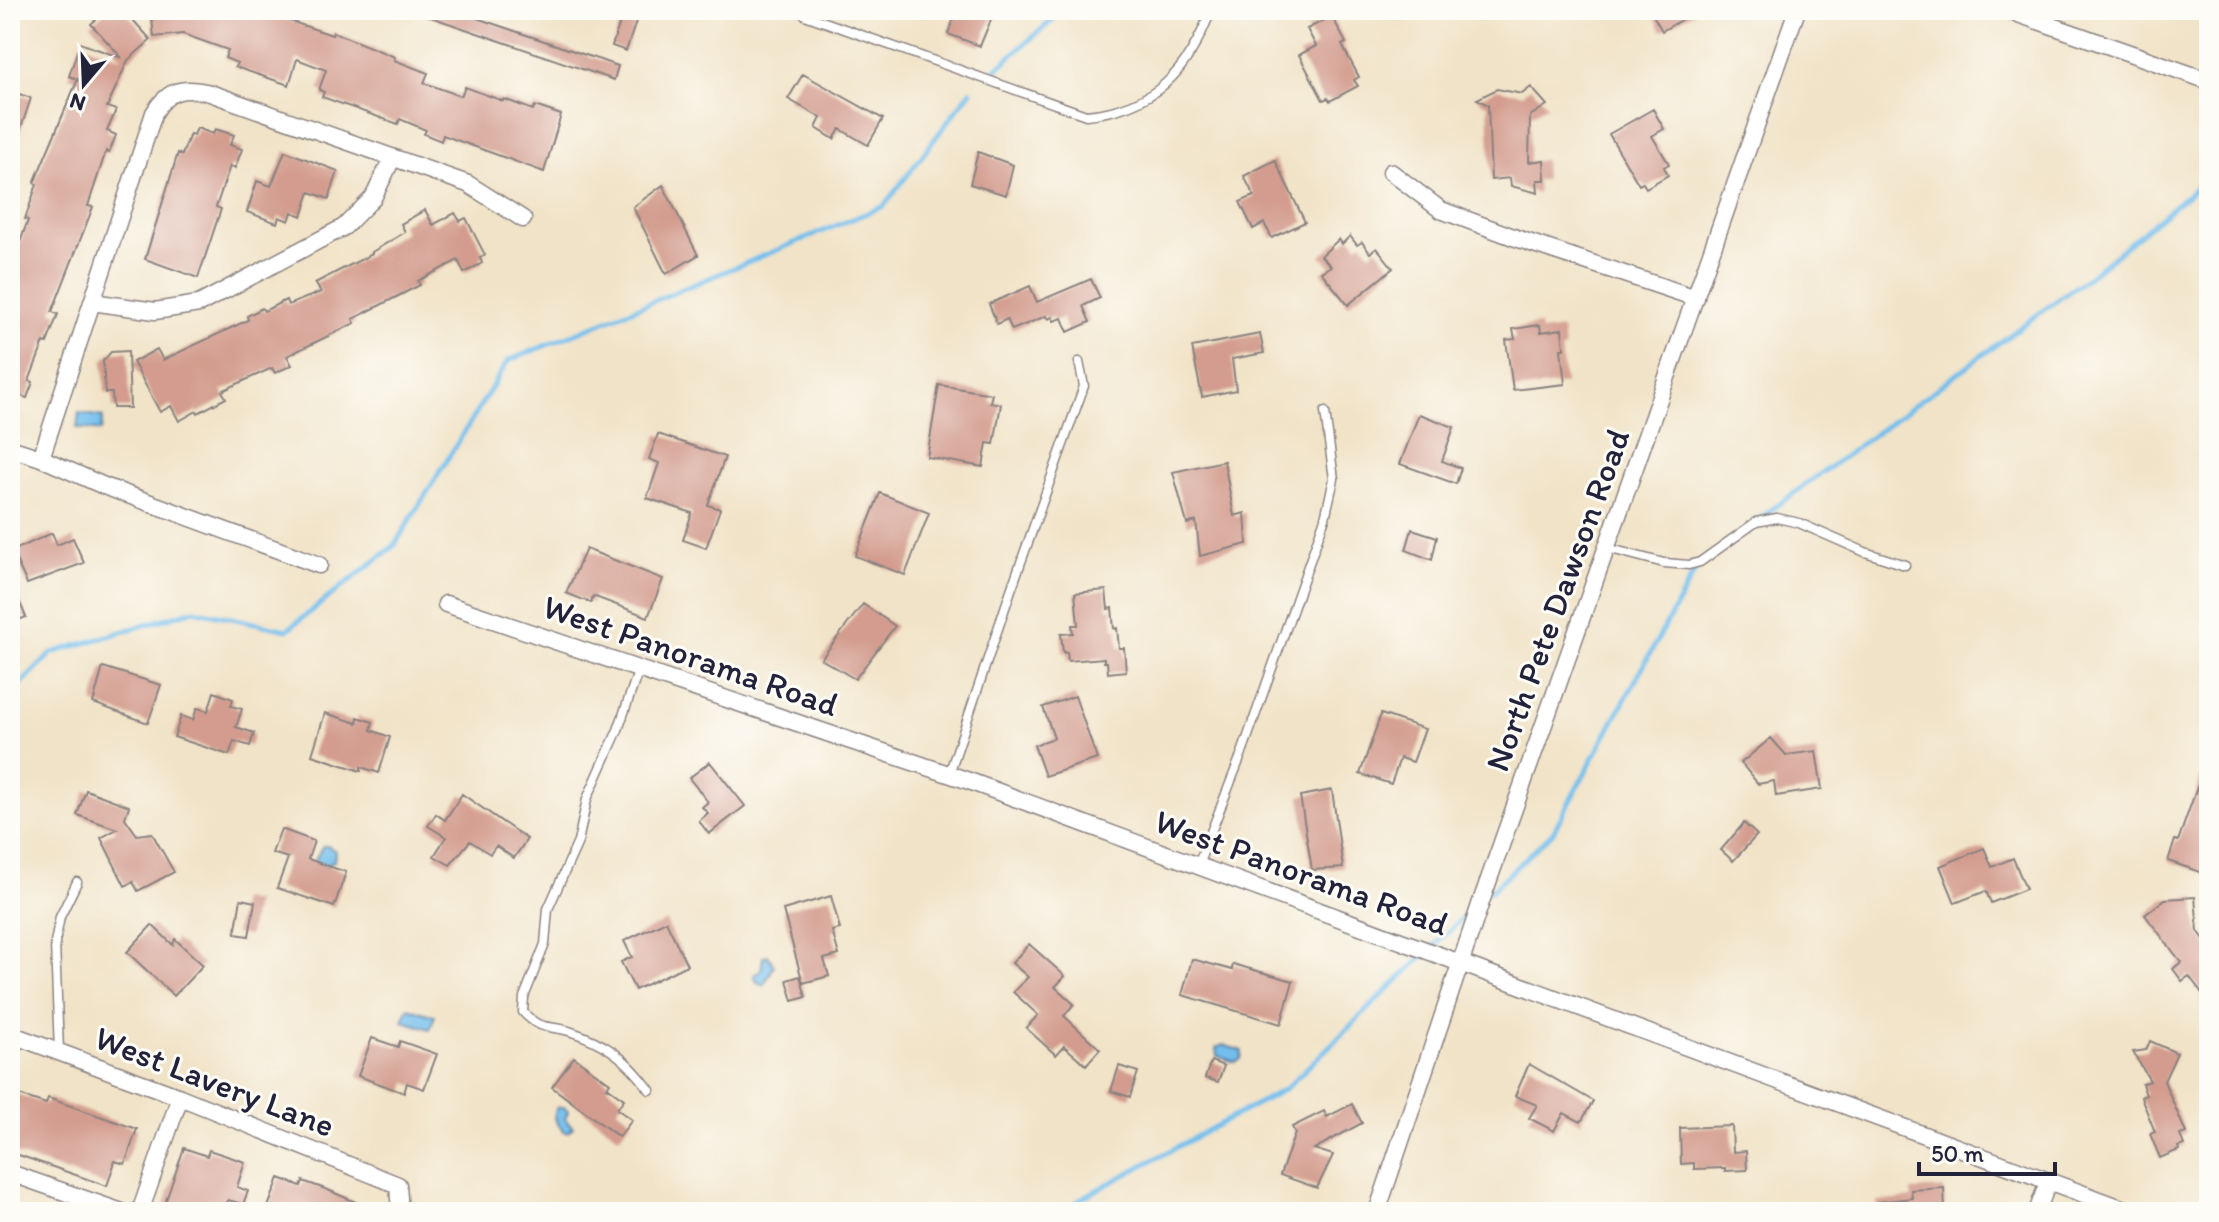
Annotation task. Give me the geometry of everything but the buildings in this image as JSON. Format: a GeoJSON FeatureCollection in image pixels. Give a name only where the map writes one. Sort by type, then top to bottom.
{"type":"FeatureCollection","features":[{"type":"Feature","properties":{"kind":"street","name":"North Pete Dawson Road"},"geometry":{"type":"LineString","coordinates":[[1377,1212],[1460,963],[1797,10]]}},
{"type":"Feature","properties":{"kind":"street"},"geometry":{"type":"LineString","coordinates":[[2007,10],[2209,81]]}},
{"type":"Feature","properties":{"kind":"street"},"geometry":{"type":"LineString","coordinates":[[41,458],[154,113],[173,84],[210,93],[468,184],[523,219]]}},
{"type":"Feature","properties":{"kind":"street"},"geometry":{"type":"LineString","coordinates":[[92,302],[155,311],[199,304],[344,227],[373,198],[392,159]]}},
{"type":"Feature","properties":{"kind":"street"},"geometry":{"type":"LineString","coordinates":[[1391,172],[1441,210],[1696,298]]}},
{"type":"Feature","properties":{"kind":"street"},"geometry":{"type":"LineString","coordinates":[[10,448],[319,565]]}},
{"type":"Feature","properties":{"kind":"street","name":"West Panorama Road"},"geometry":{"type":"LineString","coordinates":[[446,604],[949,775],[2132,1212]]}},
{"type":"Feature","properties":{"kind":"street","name":"West Lavery Lane"},"geometry":{"type":"LineString","coordinates":[[10,1034],[180,1097],[398,1185],[400,1212]]}},
{"type":"Feature","properties":{"kind":"street"},"geometry":{"type":"LineString","coordinates":[[140,1212],[180,1097]]}},
{"type":"Feature","properties":{"kind":"street"},"geometry":{"type":"LineString","coordinates":[[10,1173],[122,1212]]}},
{"type":"Feature","properties":{"kind":"street"},"geometry":{"type":"LineString","coordinates":[[2037,1212],[2048,1182]]}},
{"type":"Feature","properties":{"kind":"lane"},"geometry":{"type":"LineString","coordinates":[[805,15],[1086,115],[1132,107],[1167,82],[1192,55],[1211,10]]}},
{"type":"Feature","properties":{"kind":"lane"},"geometry":{"type":"LineString","coordinates":[[949,775],[1084,386],[1079,362]]}},
{"type":"Feature","properties":{"kind":"lane"},"geometry":{"type":"LineString","coordinates":[[1198,866],[1242,753],[1325,518],[1334,479],[1325,412]]}},
{"type":"Feature","properties":{"kind":"lane"},"geometry":{"type":"LineString","coordinates":[[1607,548],[1664,563],[1689,565],[1700,562],[1756,522],[1777,518],[1799,523],[1865,552],[1905,565]]}},
{"type":"Feature","properties":{"kind":"lane"},"geometry":{"type":"LineString","coordinates":[[639,669],[618,730],[587,799],[578,842],[548,909],[545,944],[524,997],[523,1012],[536,1026],[568,1031],[600,1044],[629,1062],[650,1090]]}},
{"type":"Feature","properties":{"kind":"lane"},"geometry":{"type":"LineString","coordinates":[[59,1052],[55,943],[60,917],[77,882]]}},
{"type":"Feature","properties":{"kind":"water"},"geometry":{"type":"Polygon","coordinates":[[[79,413],[103,417],[101,431],[77,428],[79,413]]]}},
{"type":"Feature","properties":{"kind":"water"},"geometry":{"type":"Polygon","coordinates":[[[323,846],[335,851],[334,861],[323,867],[312,865],[323,846]]]}},
{"type":"Feature","properties":{"kind":"water"},"geometry":{"type":"Polygon","coordinates":[[[768,955],[774,966],[764,985],[757,982],[754,975],[761,970],[763,957],[768,955]]]}},
{"type":"Feature","properties":{"kind":"water"},"geometry":{"type":"Polygon","coordinates":[[[408,1008],[435,1016],[430,1029],[403,1021],[408,1008]]]}},
{"type":"Feature","properties":{"kind":"water"},"geometry":{"type":"Polygon","coordinates":[[[1223,1045],[1242,1051],[1241,1059],[1235,1062],[1217,1056],[1216,1048],[1223,1045]]]}},
{"type":"Feature","properties":{"kind":"water"},"geometry":{"type":"Polygon","coordinates":[[[564,1107],[568,1111],[565,1119],[573,1127],[567,1133],[555,1119],[557,1108],[564,1107]]]}},
{"type":"Feature","properties":{"kind":"waterway"},"geometry":{"type":"LineString","coordinates":[[996,69],[1064,10]]}},
{"type":"Feature","properties":{"kind":"waterway"},"geometry":{"type":"LineString","coordinates":[[10,695],[52,653],[194,610],[287,630],[394,546],[508,361],[884,206],[971,91]]}},
{"type":"Feature","properties":{"kind":"waterway"},"geometry":{"type":"LineString","coordinates":[[1756,521],[2086,279],[2209,177]]}},
{"type":"Feature","properties":{"kind":"waterway"},"geometry":{"type":"LineString","coordinates":[[1490,892],[1553,832],[1700,562]]}},
{"type":"Feature","properties":{"kind":"waterway"},"geometry":{"type":"LineString","coordinates":[[1065,1212],[1082,1198],[1285,1089],[1474,907]]}}]}
